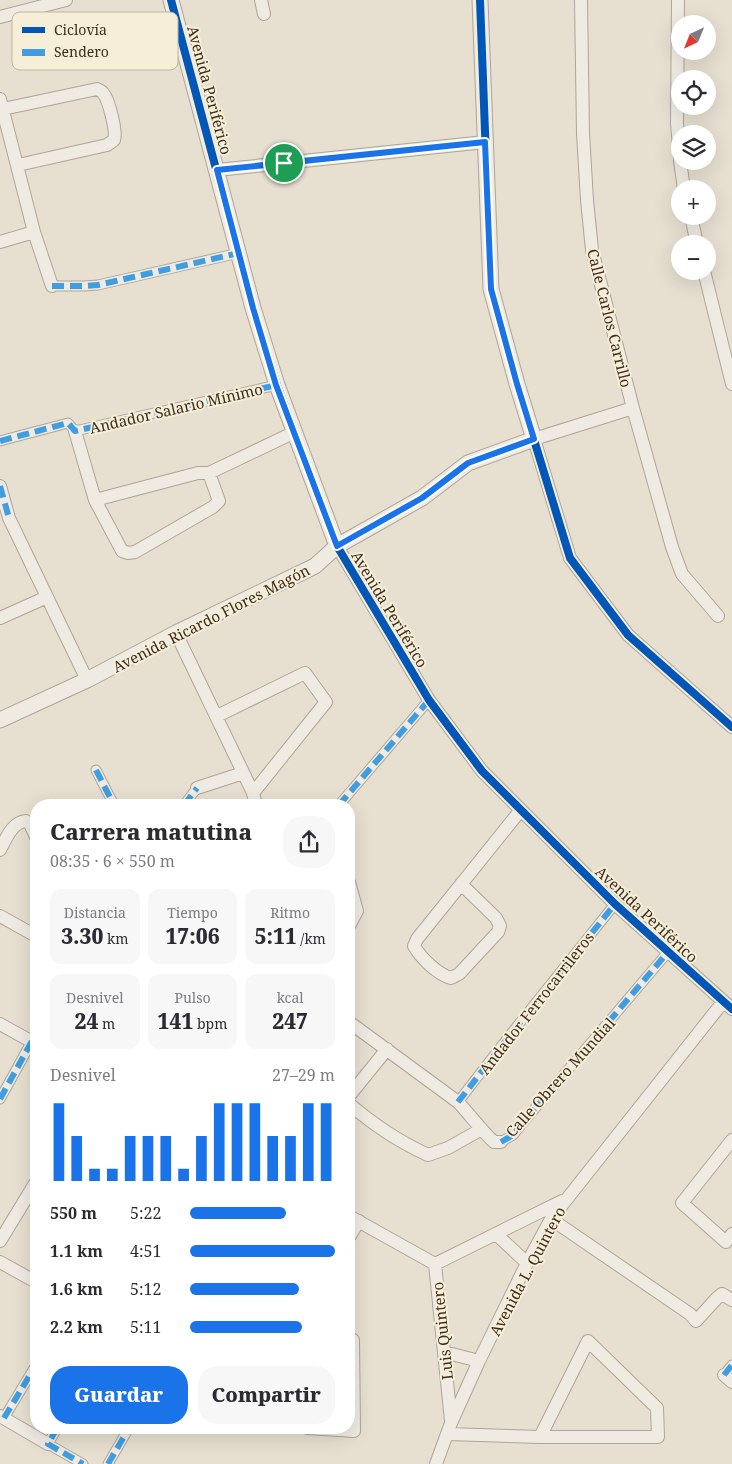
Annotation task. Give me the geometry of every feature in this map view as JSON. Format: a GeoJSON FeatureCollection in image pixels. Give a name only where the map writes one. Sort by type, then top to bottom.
{"type":"FeatureCollection","features":[{"type":"Feature","properties":{"kind":"street"},"geometry":{"type":"LineString","coordinates":[[19,12],[66,0]]}},
{"type":"Feature","properties":{"kind":"street"},"geometry":{"type":"LineString","coordinates":[[261,0],[264,14]]}},
{"type":"Feature","properties":{"kind":"street"},"geometry":{"type":"LineString","coordinates":[[480,0],[491,289],[517,384],[570,558],[628,634],[732,727]]}},
{"type":"Feature","properties":{"kind":"street","name":"Calle Carlos Carrillo"},"geometry":{"type":"LineString","coordinates":[[581,0],[583,133],[592,250],[633,408],[672,547],[682,574],[718,616]]}},
{"type":"Feature","properties":{"kind":"street"},"geometry":{"type":"LineString","coordinates":[[677,125],[678,0]]}},
{"type":"Feature","properties":{"kind":"street","name":"Avenida Periférico"},"geometry":{"type":"LineString","coordinates":[[178,26],[253,308],[276,385],[337,546],[429,700],[482,771],[615,904],[727,1006]]}},
{"type":"Feature","properties":{"kind":"street"},"geometry":{"type":"LineString","coordinates":[[18,164],[107,145],[114,140],[115,131],[105,97],[97,89],[1,104],[34,232],[52,286],[98,285],[239,253]]}},
{"type":"Feature","properties":{"kind":"street"},"geometry":{"type":"LineString","coordinates":[[217,170],[485,142]]}},
{"type":"Feature","properties":{"kind":"street"},"geometry":{"type":"LineString","coordinates":[[0,242],[34,232]]}},
{"type":"Feature","properties":{"kind":"street"},"geometry":{"type":"LineString","coordinates":[[706,280],[732,384]]}},
{"type":"Feature","properties":{"kind":"street","name":"Andador Salario Mínimo"},"geometry":{"type":"LineString","coordinates":[[75,431],[276,385]]}},
{"type":"Feature","properties":{"kind":"street","name":"Avenida Ricardo Flores Magón"},"geometry":{"type":"LineString","coordinates":[[0,720],[87,680],[315,566],[337,546],[422,498],[468,463],[534,439],[633,408]]}},
{"type":"Feature","properties":{"kind":"street"},"geometry":{"type":"LineString","coordinates":[[0,441],[68,423],[75,431],[95,500],[122,551],[128,553],[135,552],[213,507],[219,501],[209,473]]}},
{"type":"Feature","properties":{"kind":"street"},"geometry":{"type":"LineString","coordinates":[[95,500],[198,473],[209,473],[295,432]]}},
{"type":"Feature","properties":{"kind":"street"},"geometry":{"type":"LineString","coordinates":[[0,486],[5,520],[87,680]]}},
{"type":"Feature","properties":{"kind":"street"},"geometry":{"type":"LineString","coordinates":[[0,618],[46,597]]}},
{"type":"Feature","properties":{"kind":"street"},"geometry":{"type":"LineString","coordinates":[[176,634],[217,716],[254,799]]}},
{"type":"Feature","properties":{"kind":"street"},"geometry":{"type":"LineString","coordinates":[[217,716],[305,673],[326,702],[254,799]]}},
{"type":"Feature","properties":{"kind":"street"},"geometry":{"type":"LineString","coordinates":[[344,799],[429,700]]}},
{"type":"Feature","properties":{"kind":"street"},"geometry":{"type":"LineString","coordinates":[[96,770],[111,799]]}},
{"type":"Feature","properties":{"kind":"street"},"geometry":{"type":"LineString","coordinates":[[189,799],[197,788],[243,773]]}},
{"type":"Feature","properties":{"kind":"street"},"geometry":{"type":"LineString","coordinates":[[461,884],[496,918],[500,926],[498,932],[459,974],[451,978],[444,976],[414,946],[417,939],[461,884],[520,811]]}},
{"type":"Feature","properties":{"kind":"street"},"geometry":{"type":"LineString","coordinates":[[0,850],[15,825],[21,821],[26,821],[30,824]]}},
{"type":"Feature","properties":{"kind":"street","name":"Andador Ferrocarrileros"},"geometry":{"type":"LineString","coordinates":[[458,1102],[615,904]]}},
{"type":"Feature","properties":{"kind":"street"},"geometry":{"type":"LineString","coordinates":[[0,916],[30,933]]}},
{"type":"Feature","properties":{"kind":"street","name":"Calle Obrero Mundial"},"geometry":{"type":"LineString","coordinates":[[355,1026],[458,1102],[472,1117],[480,1130],[494,1142],[501,1142],[513,1135],[668,952]]}},
{"type":"Feature","properties":{"kind":"street","name":"Avenida L. Quintero"},"geometry":{"type":"LineString","coordinates":[[436,1464],[479,1361],[527,1263],[551,1219],[727,1006]]}},
{"type":"Feature","properties":{"kind":"street"},"geometry":{"type":"LineString","coordinates":[[0,1024],[30,1040]]}},
{"type":"Feature","properties":{"kind":"street"},"geometry":{"type":"LineString","coordinates":[[0,1099],[30,1049]]}},
{"type":"Feature","properties":{"kind":"street"},"geometry":{"type":"LineString","coordinates":[[355,1089],[387,1049]]}},
{"type":"Feature","properties":{"kind":"street"},"geometry":{"type":"LineString","coordinates":[[355,1109],[381,1130],[428,1155],[448,1148],[480,1130]]}},
{"type":"Feature","properties":{"kind":"street"},"geometry":{"type":"LineString","coordinates":[[732,1140],[682,1203],[726,1242],[732,1234]]}},
{"type":"Feature","properties":{"kind":"street","name":"Luis Quintero"},"geometry":{"type":"LineString","coordinates":[[450,1428],[435,1264],[565,1200]]}},
{"type":"Feature","properties":{"kind":"street"},"geometry":{"type":"LineString","coordinates":[[0,1241],[30,1203]]}},
{"type":"Feature","properties":{"kind":"street"},"geometry":{"type":"LineString","coordinates":[[355,1219],[435,1264]]}},
{"type":"Feature","properties":{"kind":"street"},"geometry":{"type":"LineString","coordinates":[[551,1219],[696,1320],[722,1294],[732,1300]]}},
{"type":"Feature","properties":{"kind":"street"},"geometry":{"type":"LineString","coordinates":[[496,1234],[527,1263]]}},
{"type":"Feature","properties":{"kind":"street"},"geometry":{"type":"LineString","coordinates":[[0,1262],[30,1279]]}},
{"type":"Feature","properties":{"kind":"street"},"geometry":{"type":"LineString","coordinates":[[450,1428],[540,1436],[658,1437],[657,1408],[588,1341],[540,1436]]}},
{"type":"Feature","properties":{"kind":"street"},"geometry":{"type":"LineString","coordinates":[[444,1352],[479,1361]]}},
{"type":"Feature","properties":{"kind":"street"},"geometry":{"type":"LineString","coordinates":[[30,1374],[2,1417],[30,1433]]}},
{"type":"Feature","properties":{"kind":"street"},"geometry":{"type":"LineString","coordinates":[[31,1434],[83,1464]]}},
{"type":"Feature","properties":{"kind":"street"},"geometry":{"type":"LineString","coordinates":[[48,1444],[54,1434]]}},
{"type":"Feature","properties":{"kind":"street"},"geometry":{"type":"LineString","coordinates":[[108,1464],[126,1434]]}},
{"type":"Feature","properties":{"kind":"marked path"},"geometry":{"type":"LineString","coordinates":[[52,286],[98,285],[239,253]]}},
{"type":"Feature","properties":{"kind":"marked path"},"geometry":{"type":"LineString","coordinates":[[0,441],[68,423],[75,431],[277,385]]}},
{"type":"Feature","properties":{"kind":"marked path"},"geometry":{"type":"LineString","coordinates":[[0,486],[9,518]]}},
{"type":"Feature","properties":{"kind":"marked path"},"geometry":{"type":"LineString","coordinates":[[344,799],[429,700]]}},
{"type":"Feature","properties":{"kind":"marked path"},"geometry":{"type":"LineString","coordinates":[[96,770],[111,799]]}},
{"type":"Feature","properties":{"kind":"marked path"},"geometry":{"type":"LineString","coordinates":[[189,799],[197,788]]}},
{"type":"Feature","properties":{"kind":"marked path"},"geometry":{"type":"LineString","coordinates":[[458,1102],[615,904]]}},
{"type":"Feature","properties":{"kind":"marked path"},"geometry":{"type":"LineString","coordinates":[[501,1142],[513,1135],[668,952]]}},
{"type":"Feature","properties":{"kind":"marked path"},"geometry":{"type":"LineString","coordinates":[[0,1099],[30,1045]]}},
{"type":"Feature","properties":{"kind":"marked path"},"geometry":{"type":"LineString","coordinates":[[724,1375],[732,1365]]}},
{"type":"Feature","properties":{"kind":"marked path"},"geometry":{"type":"LineString","coordinates":[[4,1418],[30,1375]]}},
{"type":"Feature","properties":{"kind":"marked path"},"geometry":{"type":"LineString","coordinates":[[54,1434],[48,1444],[83,1464]]}},
{"type":"Feature","properties":{"kind":"marked path"},"geometry":{"type":"LineString","coordinates":[[108,1464],[126,1434]]}},
{"type":"Feature","properties":{"kind":"cycle path"},"geometry":{"type":"LineString","coordinates":[[171,0],[174,12]]}},
{"type":"Feature","properties":{"kind":"cycle path"},"geometry":{"type":"LineString","coordinates":[[480,0],[491,289],[517,384],[570,558],[628,635],[732,727]]}},
{"type":"Feature","properties":{"kind":"cycle path"},"geometry":{"type":"LineString","coordinates":[[178,26],[253,308],[277,385],[337,546],[429,700],[482,771],[615,904],[732,1009]]}},
{"type":"Feature","properties":{"kind":"route"},"geometry":{"type":"LineString","coordinates":[[485,142],[491,289],[534,439],[468,463],[422,498],[337,546],[276,385],[253,308],[217,170],[284,163],[485,142]]}}]}
